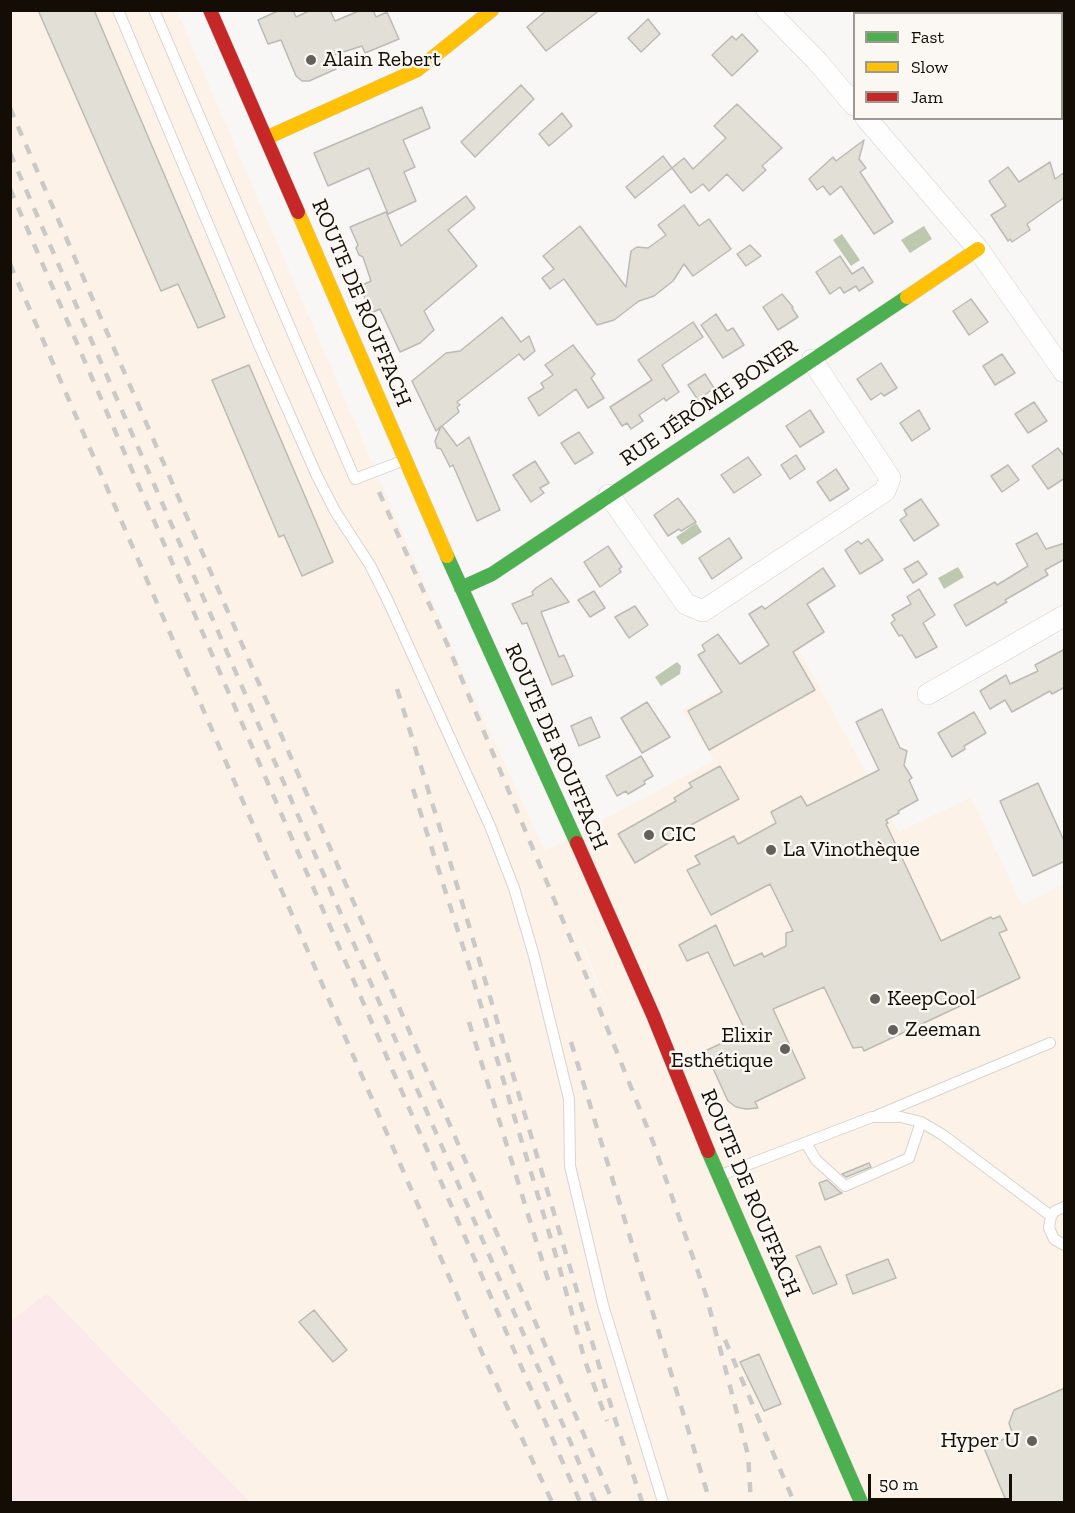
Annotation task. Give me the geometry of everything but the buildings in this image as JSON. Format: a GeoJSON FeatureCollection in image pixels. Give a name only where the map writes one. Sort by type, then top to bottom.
{"type":"FeatureCollection","features":[{"type":"Feature","properties":{"kind":"main road","name":"ROUTE DE ROUFFACH"},"geometry":{"type":"LineString","coordinates":[[210,10],[461,588],[653,1015],[718,1176],[861,1503]]}},
{"type":"Feature","properties":{"kind":"main road"},"geometry":{"type":"LineString","coordinates":[[266,138],[417,70],[492,10]]}},
{"type":"Feature","properties":{"kind":"main road","name":"RUE JÉRÔME BONER"},"geometry":{"type":"LineString","coordinates":[[461,588],[492,574],[978,249]]}},
{"type":"Feature","properties":{"kind":"street"},"geometry":{"type":"LineString","coordinates":[[767,10],[817,61],[853,103]]}},
{"type":"Feature","properties":{"kind":"street"},"geometry":{"type":"LineString","coordinates":[[868,120],[978,249],[1065,372]]}},
{"type":"Feature","properties":{"kind":"street"},"geometry":{"type":"LineString","coordinates":[[609,495],[686,604],[703,611],[885,491],[890,478],[812,360]]}},
{"type":"Feature","properties":{"kind":"street"},"geometry":{"type":"LineString","coordinates":[[927,694],[1065,616]]}},
{"type":"Feature","properties":{"kind":"lane"},"geometry":{"type":"LineString","coordinates":[[118,10],[259,345],[317,476],[334,511],[370,565],[388,601],[490,826],[514,888],[534,956],[569,1099],[570,1166],[603,1305],[663,1503]]}},
{"type":"Feature","properties":{"kind":"lane"},"geometry":{"type":"LineString","coordinates":[[154,10],[355,479],[405,460]]}},
{"type":"Feature","properties":{"kind":"lane"},"geometry":{"type":"LineString","coordinates":[[718,1176],[872,1117],[1050,1043]]}},
{"type":"Feature","properties":{"kind":"lane"},"geometry":{"type":"LineString","coordinates":[[872,1117],[900,1117],[921,1122],[943,1135],[1052,1216]]}},
{"type":"Feature","properties":{"kind":"lane"},"geometry":{"type":"LineString","coordinates":[[806,1143],[816,1160],[845,1185],[909,1158],[921,1122]]}},
{"type":"Feature","properties":{"kind":"lane"},"geometry":{"type":"LineString","coordinates":[[1065,1207],[1055,1211],[1049,1222],[1050,1234],[1059,1243],[1065,1245]]}},
{"type":"Feature","properties":{"kind":"shaded area"},"geometry":{"type":"Polygon","coordinates":[[[11,11],[177,11],[468,684],[545,851],[714,760],[682,710],[797,646],[899,832],[971,797],[1022,905],[1064,884],[1064,1502],[250,1502],[48,1293],[11,1321],[11,11]],[[571,915],[591,969],[624,1045],[571,915]]]}},
{"type":"Feature","properties":{"kind":"shaded area"},"geometry":{"type":"Polygon","coordinates":[[[924,226],[932,239],[910,253],[901,240],[924,226]]]}},
{"type":"Feature","properties":{"kind":"shaded area"},"geometry":{"type":"Polygon","coordinates":[[[842,234],[860,260],[851,266],[833,240],[842,234]]]}},
{"type":"Feature","properties":{"kind":"shaded area"},"geometry":{"type":"Polygon","coordinates":[[[696,523],[702,532],[682,545],[676,537],[696,523]]]}},
{"type":"Feature","properties":{"kind":"shaded area"},"geometry":{"type":"Polygon","coordinates":[[[958,567],[964,577],[944,589],[938,578],[958,567]]]}},
{"type":"Feature","properties":{"kind":"shaded area"},"geometry":{"type":"Polygon","coordinates":[[[677,662],[681,666],[680,674],[661,686],[655,677],[677,662]]]}},
{"type":"Feature","properties":{"kind":"shaded area"},"geometry":{"type":"Polygon","coordinates":[[[47,1293],[250,1502],[11,1502],[11,1321],[47,1293]]]}},
{"type":"Feature","properties":{"kind":"railway"},"geometry":{"type":"LineString","coordinates":[[10,108],[613,1502]]}},
{"type":"Feature","properties":{"kind":"railway"},"geometry":{"type":"LineString","coordinates":[[10,153],[595,1502]]}},
{"type":"Feature","properties":{"kind":"railway"},"geometry":{"type":"LineString","coordinates":[[10,189],[580,1502]]}},
{"type":"Feature","properties":{"kind":"railway"},"geometry":{"type":"LineString","coordinates":[[10,264],[486,1362],[552,1502]]}},
{"type":"Feature","properties":{"kind":"railway"},"geometry":{"type":"LineString","coordinates":[[379,492],[448,646],[653,1142],[706,1295],[748,1455],[751,1502]]}},
{"type":"Feature","properties":{"kind":"railway"},"geometry":{"type":"LineString","coordinates":[[397,689],[614,1416],[642,1502]]}},
{"type":"Feature","properties":{"kind":"railway"},"geometry":{"type":"LineString","coordinates":[[413,789],[471,972],[585,1361],[607,1421]]}},
{"type":"Feature","properties":{"kind":"railway"},"geometry":{"type":"LineString","coordinates":[[469,1022],[549,1283]]}},
{"type":"Feature","properties":{"kind":"railway"},"geometry":{"type":"LineString","coordinates":[[571,1042],[710,1502]]}},
{"type":"Feature","properties":{"kind":"railway"},"geometry":{"type":"LineString","coordinates":[[725,1340],[794,1502]]}},
{"type":"Feature","properties":{"kind":"traffic: fast"},"geometry":{"type":"LineString","coordinates":[[461,588],[492,574],[907,297]]}},
{"type":"Feature","properties":{"kind":"traffic: fast"},"geometry":{"type":"LineString","coordinates":[[447,556],[577,843]]}},
{"type":"Feature","properties":{"kind":"traffic: fast"},"geometry":{"type":"LineString","coordinates":[[708,1151],[861,1502]]}},
{"type":"Feature","properties":{"kind":"traffic: slow"},"geometry":{"type":"LineString","coordinates":[[266,138],[417,70],[492,10]]}},
{"type":"Feature","properties":{"kind":"traffic: slow"},"geometry":{"type":"LineString","coordinates":[[298,212],[447,556]]}},
{"type":"Feature","properties":{"kind":"traffic: slow"},"geometry":{"type":"LineString","coordinates":[[907,297],[978,249]]}},
{"type":"Feature","properties":{"kind":"traffic: jam"},"geometry":{"type":"LineString","coordinates":[[210,10],[298,212]]}},
{"type":"Feature","properties":{"kind":"traffic: jam"},"geometry":{"type":"LineString","coordinates":[[577,843],[653,1015],[708,1151]]}},
{"type":"Feature","properties":{"kind":"place","name":"Alain Rebert"},"geometry":{"type":"Point","coordinates":[311,60]}},
{"type":"Feature","properties":{"kind":"place","name":"CIC"},"geometry":{"type":"Point","coordinates":[649,835]}},
{"type":"Feature","properties":{"kind":"place","name":"La Vinothèque"},"geometry":{"type":"Point","coordinates":[771,850]}},
{"type":"Feature","properties":{"kind":"place","name":"KeepCool"},"geometry":{"type":"Point","coordinates":[875,999]}},
{"type":"Feature","properties":{"kind":"place","name":"Zeeman"},"geometry":{"type":"Point","coordinates":[893,1030]}},
{"type":"Feature","properties":{"kind":"place","name":"Elixir Esthétique"},"geometry":{"type":"Point","coordinates":[785,1049]}},
{"type":"Feature","properties":{"kind":"place","name":"Hyper U"},"geometry":{"type":"Point","coordinates":[1032,1441]}}]}
